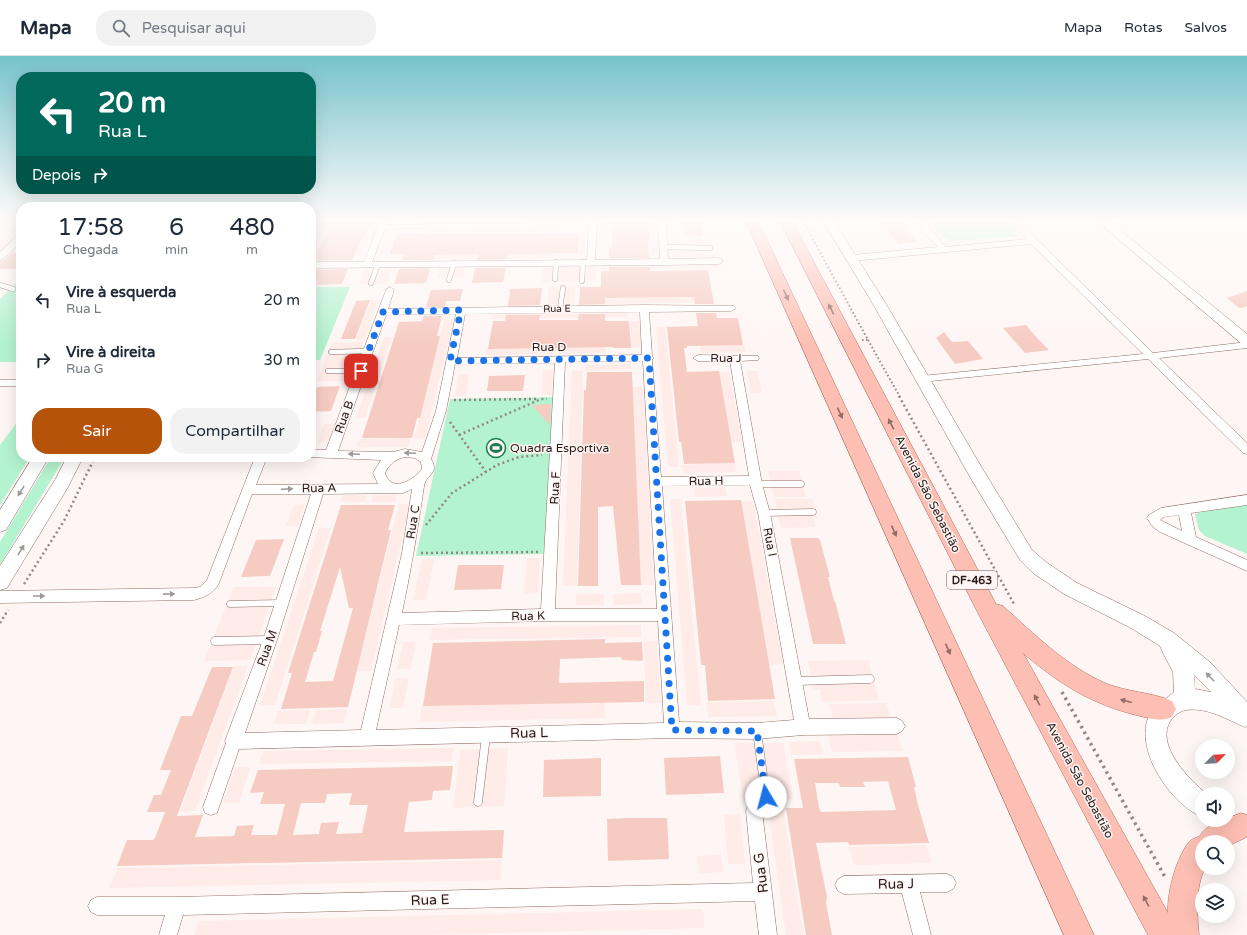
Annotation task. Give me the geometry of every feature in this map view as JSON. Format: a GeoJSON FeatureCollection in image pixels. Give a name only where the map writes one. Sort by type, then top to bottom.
{"type":"FeatureCollection","features":[{"type":"Feature","properties":{"kind":"main road"},"geometry":{"type":"LineString","coordinates":[[771,262],[1079,935]]}},
{"type":"Feature","properties":{"kind":"main road","name":"Avenida São Sebastião"},"geometry":{"type":"LineString","coordinates":[[807,262],[986,606],[1164,935]]}},
{"type":"Feature","properties":{"kind":"main road"},"geometry":{"type":"LineString","coordinates":[[986,606],[1040,653],[1077,680],[1095,690],[1117,699],[1174,705]]}},
{"type":"Feature","properties":{"kind":"main road"},"geometry":{"type":"LineString","coordinates":[[1221,835],[1238,824]]}},
{"type":"Feature","properties":{"kind":"main road"},"geometry":{"type":"LineString","coordinates":[[1184,935],[1182,907],[1186,875],[1195,858]]}},
{"type":"Feature","properties":{"kind":"street"},"geometry":{"type":"LineString","coordinates":[[316,265],[554,262]]}},
{"type":"Feature","properties":{"kind":"street"},"geometry":{"type":"LineString","coordinates":[[854,262],[921,379],[1026,554],[1048,575],[1064,585],[1155,631],[1194,660],[1246,717]]}},
{"type":"Feature","properties":{"kind":"street"},"geometry":{"type":"LineString","coordinates":[[1054,262],[1247,450]]}},
{"type":"Feature","properties":{"kind":"street"},"geometry":{"type":"LineString","coordinates":[[1152,262],[1247,341]]}},
{"type":"Feature","properties":{"kind":"street"},"geometry":{"type":"LineString","coordinates":[[1163,262],[1247,330]]}},
{"type":"Feature","properties":{"kind":"street","name":"Rua B"},"geometry":{"type":"LineString","coordinates":[[331,453],[390,290]]}},
{"type":"Feature","properties":{"kind":"street"},"geometry":{"type":"LineString","coordinates":[[644,308],[649,358],[672,730]]}},
{"type":"Feature","properties":{"kind":"street","name":"Rua E"},"geometry":{"type":"LineString","coordinates":[[383,312],[731,308]]}},
{"type":"Feature","properties":{"kind":"street","name":"Rua C"},"geometry":{"type":"LineString","coordinates":[[367,736],[409,549],[419,481],[428,470],[428,464],[425,459],[442,405],[461,310]]}},
{"type":"Feature","properties":{"kind":"street"},"geometry":{"type":"LineString","coordinates":[[921,379],[1247,345]]}},
{"type":"Feature","properties":{"kind":"street","name":"Rua D"},"geometry":{"type":"LineString","coordinates":[[450,361],[649,358]]}},
{"type":"Feature","properties":{"kind":"street","name":"Rua J"},"geometry":{"type":"LineString","coordinates":[[698,358],[754,358]]}},
{"type":"Feature","properties":{"kind":"street","name":"Rua I"},"geometry":{"type":"LineString","coordinates":[[735,359],[756,482],[764,513],[796,681],[803,726]]}},
{"type":"Feature","properties":{"kind":"street","name":"Rua F"},"geometry":{"type":"LineString","coordinates":[[548,615],[560,399],[560,360]]}},
{"type":"Feature","properties":{"kind":"street"},"geometry":{"type":"LineString","coordinates":[[0,384],[16,383]]}},
{"type":"Feature","properties":{"kind":"street"},"geometry":{"type":"LineString","coordinates":[[391,487],[384,484],[380,479],[379,473],[386,460],[400,453],[415,453],[425,459]]}},
{"type":"Feature","properties":{"kind":"street"},"geometry":{"type":"LineString","coordinates":[[316,454],[393,456]]}},
{"type":"Feature","properties":{"kind":"street"},"geometry":{"type":"LineString","coordinates":[[0,525],[38,462]]}},
{"type":"Feature","properties":{"kind":"street"},"geometry":{"type":"LineString","coordinates":[[0,582],[62,483],[72,462]]}},
{"type":"Feature","properties":{"kind":"street"},"geometry":{"type":"LineString","coordinates":[[0,597],[194,594],[204,591],[212,583],[259,462]]}},
{"type":"Feature","properties":{"kind":"street","name":"Rua A"},"geometry":{"type":"LineString","coordinates":[[248,490],[403,488],[419,481]]}},
{"type":"Feature","properties":{"kind":"street","name":"Rua H"},"geometry":{"type":"LineString","coordinates":[[656,482],[756,482]]}},
{"type":"Feature","properties":{"kind":"street","name":"Rua M"},"geometry":{"type":"LineString","coordinates":[[211,807],[233,741],[270,640],[319,488]]}},
{"type":"Feature","properties":{"kind":"street"},"geometry":{"type":"LineString","coordinates":[[1247,500],[1160,513],[1152,518],[1156,523],[1164,528],[1247,566]]}},
{"type":"Feature","properties":{"kind":"street"},"geometry":{"type":"LineString","coordinates":[[1184,510],[1190,540]]}},
{"type":"Feature","properties":{"kind":"street","name":"Rua K"},"geometry":{"type":"LineString","coordinates":[[393,619],[548,615],[664,615]]}},
{"type":"Feature","properties":{"kind":"street"},"geometry":{"type":"LineString","coordinates":[[1155,631],[1179,659],[1182,665],[1186,686],[1174,705],[1156,725],[1157,747],[1169,772],[1195,800]]}},
{"type":"Feature","properties":{"kind":"street"},"geometry":{"type":"LineString","coordinates":[[1174,705],[1202,700],[1223,705],[1246,717]]}},
{"type":"Feature","properties":{"kind":"street","name":"Rua L"},"geometry":{"type":"LineString","coordinates":[[233,741],[367,736],[672,730],[757,731],[803,726],[897,726]]}},
{"type":"Feature","properties":{"kind":"street","name":"Rua G"},"geometry":{"type":"LineString","coordinates":[[754,811],[768,935]]}},
{"type":"Feature","properties":{"kind":"street","name":"Rua J"},"geometry":{"type":"LineString","coordinates":[[844,885],[947,883]]}},
{"type":"Feature","properties":{"kind":"street"},"geometry":{"type":"LineString","coordinates":[[908,884],[922,935]]}},
{"type":"Feature","properties":{"kind":"street","name":"Rua E"},"geometry":{"type":"LineString","coordinates":[[97,906],[177,906],[764,892]]}},
{"type":"Feature","properties":{"kind":"street"},"geometry":{"type":"LineString","coordinates":[[168,935],[177,906]]}},
{"type":"Feature","properties":{"kind":"lane"},"geometry":{"type":"LineString","coordinates":[[555,280],[556,262]]}},
{"type":"Feature","properties":{"kind":"lane"},"geometry":{"type":"LineString","coordinates":[[582,281],[587,262]]}},
{"type":"Feature","properties":{"kind":"lane"},"geometry":{"type":"LineString","coordinates":[[449,280],[454,263]]}},
{"type":"Feature","properties":{"kind":"lane"},"geometry":{"type":"LineString","coordinates":[[371,283],[378,264]]}},
{"type":"Feature","properties":{"kind":"lane"},"geometry":{"type":"LineString","coordinates":[[0,285],[13,288]]}},
{"type":"Feature","properties":{"kind":"lane"},"geometry":{"type":"LineString","coordinates":[[560,309],[563,288]]}},
{"type":"Feature","properties":{"kind":"lane"},"geometry":{"type":"LineString","coordinates":[[331,352],[368,351]]}},
{"type":"Feature","properties":{"kind":"lane"},"geometry":{"type":"LineString","coordinates":[[328,371],[361,371]]}},
{"type":"Feature","properties":{"kind":"lane"},"geometry":{"type":"LineString","coordinates":[[756,482],[801,484]]}},
{"type":"Feature","properties":{"kind":"lane"},"geometry":{"type":"LineString","coordinates":[[764,513],[813,512]]}},
{"type":"Feature","properties":{"kind":"lane"},"geometry":{"type":"LineString","coordinates":[[230,604],[282,603]]}},
{"type":"Feature","properties":{"kind":"lane"},"geometry":{"type":"LineString","coordinates":[[215,642],[270,640]]}},
{"type":"Feature","properties":{"kind":"lane"},"geometry":{"type":"LineString","coordinates":[[796,681],[870,679]]}},
{"type":"Feature","properties":{"kind":"lane"},"geometry":{"type":"LineString","coordinates":[[757,731],[766,797]]}},
{"type":"Feature","properties":{"kind":"lane"},"geometry":{"type":"LineString","coordinates":[[478,802],[486,734]]}},
{"type":"Feature","properties":{"kind":"path"},"geometry":{"type":"LineString","coordinates":[[825,262],[1018,611]]}},
{"type":"Feature","properties":{"kind":"path"},"geometry":{"type":"LineString","coordinates":[[848,341],[868,340]]}},
{"type":"Feature","properties":{"kind":"path"},"geometry":{"type":"LineString","coordinates":[[459,435],[542,399]]}},
{"type":"Feature","properties":{"kind":"path"},"geometry":{"type":"LineString","coordinates":[[486,472],[459,435],[442,405],[560,399]]}},
{"type":"Feature","properties":{"kind":"path"},"geometry":{"type":"LineString","coordinates":[[409,549],[452,493],[497,465],[519,457],[543,455]]}},
{"type":"Feature","properties":{"kind":"path"},"geometry":{"type":"LineString","coordinates":[[0,623],[64,520],[93,462]]}},
{"type":"Feature","properties":{"kind":"path"},"geometry":{"type":"LineString","coordinates":[[409,549],[552,552]]}},
{"type":"Feature","properties":{"kind":"path"},"geometry":{"type":"LineString","coordinates":[[1060,687],[1166,878]]}},
{"type":"Feature","properties":{"kind":"shaded area"},"geometry":{"type":"Polygon","coordinates":[[[722,265],[722,268],[599,269],[599,266],[722,265]]]}},
{"type":"Feature","properties":{"kind":"shaded area"},"geometry":{"type":"Polygon","coordinates":[[[596,266],[596,281],[541,282],[543,267],[596,266]]]}},
{"type":"Feature","properties":{"kind":"shaded area"},"geometry":{"type":"Polygon","coordinates":[[[439,268],[466,268],[464,277],[436,278],[439,268]]]}},
{"type":"Feature","properties":{"kind":"shaded area"},"geometry":{"type":"Polygon","coordinates":[[[365,270],[391,270],[387,284],[360,284],[365,270]]]}},
{"type":"Feature","properties":{"kind":"shaded area"},"geometry":{"type":"Polygon","coordinates":[[[575,286],[575,304],[548,305],[548,287],[575,286]]]}},
{"type":"Feature","properties":{"kind":"shaded area"},"geometry":{"type":"Polygon","coordinates":[[[711,297],[712,302],[579,304],[579,299],[711,297]]]}},
{"type":"Feature","properties":{"kind":"shaded area"},"geometry":{"type":"Polygon","coordinates":[[[371,300],[379,300],[365,340],[356,340],[371,300]]]}},
{"type":"Feature","properties":{"kind":"shaded area"},"geometry":{"type":"Polygon","coordinates":[[[628,313],[628,317],[492,319],[493,315],[628,313]]]}},
{"type":"Feature","properties":{"kind":"shaded area"},"geometry":{"type":"Polygon","coordinates":[[[444,319],[454,319],[425,438],[414,439],[444,319]]]}},
{"type":"Feature","properties":{"kind":"shaded area"},"geometry":{"type":"Polygon","coordinates":[[[630,321],[639,321],[641,347],[631,348],[630,321]]]}},
{"type":"Feature","properties":{"kind":"shaded area"},"geometry":{"type":"Polygon","coordinates":[[[656,327],[665,327],[679,467],[668,467],[656,327]]]}},
{"type":"Feature","properties":{"kind":"shaded area"},"geometry":{"type":"Polygon","coordinates":[[[384,337],[392,337],[365,418],[356,418],[384,337]]]}},
{"type":"Feature","properties":{"kind":"shaded area"},"geometry":{"type":"Polygon","coordinates":[[[363,342],[350,381],[317,381],[332,343],[363,342]]]}},
{"type":"Feature","properties":{"kind":"shaded area"},"geometry":{"type":"Polygon","coordinates":[[[700,345],[744,345],[746,352],[701,353],[700,345]]]}},
{"type":"Feature","properties":{"kind":"shaded area"},"geometry":{"type":"Polygon","coordinates":[[[605,347],[605,353],[486,355],[486,349],[605,347]]]}},
{"type":"Feature","properties":{"kind":"shaded area"},"geometry":{"type":"Polygon","coordinates":[[[631,364],[631,369],[585,371],[585,365],[631,364]]]}},
{"type":"Feature","properties":{"kind":"shaded area"},"geometry":{"type":"Polygon","coordinates":[[[543,370],[553,370],[552,395],[542,395],[543,370]]]}},
{"type":"Feature","properties":{"kind":"shaded area"},"geometry":{"type":"Polygon","coordinates":[[[572,371],[583,371],[577,586],[563,586],[572,371]]]}},
{"type":"Feature","properties":{"kind":"shaded area"},"geometry":{"type":"Polygon","coordinates":[[[747,371],[757,371],[762,393],[751,393],[747,371]]]}},
{"type":"Feature","properties":{"kind":"shaded area"},"geometry":{"type":"Polygon","coordinates":[[[718,372],[729,372],[742,442],[731,442],[718,372]]]}},
{"type":"Feature","properties":{"kind":"shaded area"},"geometry":{"type":"Polygon","coordinates":[[[459,374],[469,374],[466,396],[455,396],[459,374]]]}},
{"type":"Feature","properties":{"kind":"shaded area"},"geometry":{"type":"Polygon","coordinates":[[[632,387],[643,387],[654,585],[641,585],[632,387]]]}},
{"type":"Feature","properties":{"kind":"shaded area"},"geometry":{"type":"Polygon","coordinates":[[[324,424],[335,424],[329,441],[318,442],[324,424]]]}},
{"type":"Feature","properties":{"kind":"shaded area"},"geometry":{"type":"Polygon","coordinates":[[[410,438],[408,447],[357,447],[359,439],[410,438]]]}},
{"type":"Feature","properties":{"kind":"shaded area"},"geometry":{"type":"Polygon","coordinates":[[[735,463],[736,472],[683,473],[682,465],[735,463]]]}},
{"type":"Feature","properties":{"kind":"shaded area"},"geometry":{"type":"Polygon","coordinates":[[[768,471],[799,471],[806,497],[774,497],[768,471]]]}},
{"type":"Feature","properties":{"kind":"shaded area"},"geometry":{"type":"Polygon","coordinates":[[[725,487],[727,496],[695,497],[694,488],[725,487]]]}},
{"type":"Feature","properties":{"kind":"shaded area"},"geometry":{"type":"Polygon","coordinates":[[[343,495],[367,495],[365,502],[340,502],[343,495]]]}},
{"type":"Feature","properties":{"kind":"shaded area"},"geometry":{"type":"Polygon","coordinates":[[[373,495],[397,495],[395,502],[371,502],[373,495]]]}},
{"type":"Feature","properties":{"kind":"shaded area"},"geometry":{"type":"Polygon","coordinates":[[[670,499],[681,499],[701,705],[687,705],[670,499]]]}},
{"type":"Feature","properties":{"kind":"shaded area"},"geometry":{"type":"Polygon","coordinates":[[[775,499],[812,499],[817,518],[813,518],[815,527],[781,528],[775,499]]]}},
{"type":"Feature","properties":{"kind":"shaded area"},"geometry":{"type":"Polygon","coordinates":[[[741,501],[753,501],[783,664],[768,665],[741,501]]]}},
{"type":"Feature","properties":{"kind":"shaded area"},"geometry":{"type":"Polygon","coordinates":[[[305,504],[298,526],[286,526],[294,505],[305,504]]]}},
{"type":"Feature","properties":{"kind":"shaded area"},"geometry":{"type":"Polygon","coordinates":[[[399,504],[410,504],[371,671],[357,671],[399,504]]]}},
{"type":"Feature","properties":{"kind":"shaded area"},"geometry":{"type":"Polygon","coordinates":[[[319,528],[331,528],[275,705],[260,705],[319,528]]]}},
{"type":"Feature","properties":{"kind":"shaded area"},"geometry":{"type":"Polygon","coordinates":[[[527,558],[540,558],[538,593],[524,594],[527,558]]]}},
{"type":"Feature","properties":{"kind":"shaded area"},"geometry":{"type":"Polygon","coordinates":[[[422,559],[434,559],[426,600],[413,600],[422,559]]]}},
{"type":"Feature","properties":{"kind":"shaded area"},"geometry":{"type":"Polygon","coordinates":[[[234,587],[276,587],[250,660],[204,661],[234,587]]]}},
{"type":"Feature","properties":{"kind":"shaded area"},"geometry":{"type":"Polygon","coordinates":[[[641,593],[642,604],[613,605],[613,594],[641,593]]]}},
{"type":"Feature","properties":{"kind":"shaded area"},"geometry":{"type":"Polygon","coordinates":[[[576,594],[604,594],[604,605],[576,605],[576,594]]]}},
{"type":"Feature","properties":{"kind":"shaded area"},"geometry":{"type":"Polygon","coordinates":[[[641,625],[641,637],[430,640],[432,628],[641,625]]]}},
{"type":"Feature","properties":{"kind":"shaded area"},"geometry":{"type":"Polygon","coordinates":[[[644,641],[657,641],[661,703],[646,703],[644,641]]]}},
{"type":"Feature","properties":{"kind":"shaded area"},"geometry":{"type":"Polygon","coordinates":[[[403,642],[416,642],[411,669],[397,669],[403,642]]]}},
{"type":"Feature","properties":{"kind":"shaded area"},"geometry":{"type":"Polygon","coordinates":[[[868,660],[879,700],[822,702],[820,689],[813,689],[808,661],[868,660]]]}},
{"type":"Feature","properties":{"kind":"shaded area"},"geometry":{"type":"Polygon","coordinates":[[[234,666],[248,666],[195,811],[180,812],[234,666]]]}},
{"type":"Feature","properties":{"kind":"shaded area"},"geometry":{"type":"Polygon","coordinates":[[[409,678],[403,708],[390,708],[395,679],[409,678]]]}},
{"type":"Feature","properties":{"kind":"shaded area"},"geometry":{"type":"Polygon","coordinates":[[[774,701],[777,716],[708,717],[706,702],[774,701]]]}},
{"type":"Feature","properties":{"kind":"shaded area"},"geometry":{"type":"Polygon","coordinates":[[[604,702],[605,718],[420,722],[422,706],[604,702]]]}},
{"type":"Feature","properties":{"kind":"shaded area"},"geometry":{"type":"Polygon","coordinates":[[[886,703],[903,751],[832,752],[829,736],[832,714],[830,704],[886,703]]]}},
{"type":"Feature","properties":{"kind":"shaded area"},"geometry":{"type":"Polygon","coordinates":[[[347,709],[344,723],[312,724],[316,710],[347,709]]]}},
{"type":"Feature","properties":{"kind":"shaded area"},"geometry":{"type":"Polygon","coordinates":[[[310,710],[306,724],[274,724],[278,711],[310,710]]]}},
{"type":"Feature","properties":{"kind":"shaded area"},"geometry":{"type":"Polygon","coordinates":[[[820,741],[823,754],[791,755],[789,742],[820,741]]]}},
{"type":"Feature","properties":{"kind":"shaded area"},"geometry":{"type":"Polygon","coordinates":[[[735,743],[783,743],[793,799],[743,801],[735,743]]]}},
{"type":"Feature","properties":{"kind":"shaded area"},"geometry":{"type":"Polygon","coordinates":[[[454,748],[452,761],[259,764],[263,751],[454,748]]]}},
{"type":"Feature","properties":{"kind":"shaded area"},"geometry":{"type":"Polygon","coordinates":[[[508,748],[504,806],[453,808],[460,750],[508,748]]]}},
{"type":"Feature","properties":{"kind":"shaded area"},"geometry":{"type":"Polygon","coordinates":[[[235,767],[250,767],[239,803],[223,803],[235,767]]]}},
{"type":"Feature","properties":{"kind":"shaded area"},"geometry":{"type":"Polygon","coordinates":[[[768,809],[783,809],[803,935],[786,935],[768,809]]]}},
{"type":"Feature","properties":{"kind":"shaded area"},"geometry":{"type":"Polygon","coordinates":[[[740,814],[745,864],[728,864],[724,815],[740,814]]]}},
{"type":"Feature","properties":{"kind":"shaded area"},"geometry":{"type":"Polygon","coordinates":[[[926,845],[931,863],[854,865],[849,847],[926,845]]]}},
{"type":"Feature","properties":{"kind":"shaded area"},"geometry":{"type":"Polygon","coordinates":[[[721,855],[723,872],[699,873],[697,856],[721,855]]]}},
{"type":"Feature","properties":{"kind":"shaded area"},"geometry":{"type":"Polygon","coordinates":[[[502,860],[501,880],[109,888],[118,868],[502,860]]]}},
{"type":"Feature","properties":{"kind":"shaded area"},"geometry":{"type":"Polygon","coordinates":[[[703,909],[704,928],[422,935],[194,935],[199,921],[703,909]]]}},
{"type":"Feature","properties":{"kind":"green space"},"geometry":{"type":"Polygon","coordinates":[[[16,283],[16,362],[0,362],[0,299],[16,283]]]}},
{"type":"Feature","properties":{"kind":"green space"},"geometry":{"type":"Polygon","coordinates":[[[316,287],[350,287],[320,360],[316,360],[316,287]]]}},
{"type":"Feature","properties":{"kind":"green space"},"geometry":{"type":"Polygon","coordinates":[[[556,397],[544,554],[416,556],[450,399],[556,397]]]}},
{"type":"Feature","properties":{"kind":"green space"},"geometry":{"type":"Polygon","coordinates":[[[16,424],[16,462],[27,462],[0,505],[0,445],[16,424]]]}},
{"type":"Feature","properties":{"kind":"green space"},"geometry":{"type":"Polygon","coordinates":[[[48,462],[62,462],[0,565],[0,542],[48,462]]]}},
{"type":"Feature","properties":{"kind":"green space"},"geometry":{"type":"Polygon","coordinates":[[[1247,505],[1247,554],[1205,536],[1199,530],[1195,514],[1247,505]]]}},
{"type":"Feature","properties":{"kind":"building"},"geometry":{"type":"Polygon","coordinates":[[[0,262],[16,262],[16,269],[0,269],[0,262]]]}},
{"type":"Feature","properties":{"kind":"building"},"geometry":{"type":"Polygon","coordinates":[[[609,267],[650,267],[650,271],[708,270],[714,304],[695,304],[694,297],[605,298],[605,304],[579,305],[580,287],[601,287],[601,271],[609,271],[609,267]]]}},
{"type":"Feature","properties":{"kind":"building"},"geometry":{"type":"Polygon","coordinates":[[[430,268],[426,283],[394,284],[399,269],[430,268]]]}},
{"type":"Feature","properties":{"kind":"building"},"geometry":{"type":"Polygon","coordinates":[[[475,268],[506,268],[503,282],[472,283],[475,268]]]}},
{"type":"Feature","properties":{"kind":"building"},"geometry":{"type":"Polygon","coordinates":[[[348,269],[342,284],[316,285],[318,282],[316,282],[316,270],[348,269]]]}},
{"type":"Feature","properties":{"kind":"building"},"geometry":{"type":"Polygon","coordinates":[[[542,288],[540,305],[508,306],[510,289],[542,288]]]}},
{"type":"Feature","properties":{"kind":"building"},"geometry":{"type":"Polygon","coordinates":[[[463,289],[460,301],[446,301],[445,307],[426,307],[431,290],[463,289]]]}},
{"type":"Feature","properties":{"kind":"building"},"geometry":{"type":"Polygon","coordinates":[[[1247,291],[1247,306],[1242,308],[1239,308],[1227,298],[1247,291]]]}},
{"type":"Feature","properties":{"kind":"building"},"geometry":{"type":"Polygon","coordinates":[[[370,300],[355,339],[341,339],[356,301],[370,300]]]}},
{"type":"Feature","properties":{"kind":"building"},"geometry":{"type":"Polygon","coordinates":[[[696,313],[716,313],[717,318],[738,318],[743,345],[687,346],[687,348],[684,348],[687,372],[719,371],[735,463],[684,464],[681,442],[679,442],[667,327],[698,326],[696,313]]]}},
{"type":"Feature","properties":{"kind":"building"},"geometry":{"type":"Polygon","coordinates":[[[579,314],[605,314],[605,321],[629,321],[631,348],[488,349],[493,321],[505,321],[506,315],[540,315],[539,320],[578,320],[579,314]]]}},
{"type":"Feature","properties":{"kind":"building"},"geometry":{"type":"Polygon","coordinates":[[[424,316],[442,316],[437,336],[440,336],[420,418],[417,418],[412,438],[362,438],[399,322],[422,321],[424,316]]]}},
{"type":"Feature","properties":{"kind":"building"},"geometry":{"type":"Polygon","coordinates":[[[1026,325],[1049,350],[1025,353],[1003,328],[1026,325]]]}},
{"type":"Feature","properties":{"kind":"building"},"geometry":{"type":"Polygon","coordinates":[[[944,332],[952,342],[968,341],[983,359],[955,364],[936,338],[944,332]]]}},
{"type":"Feature","properties":{"kind":"building"},"geometry":{"type":"Polygon","coordinates":[[[587,372],[632,372],[641,585],[621,585],[613,506],[598,507],[598,586],[578,586],[584,390],[586,390],[587,372]]]}},
{"type":"Feature","properties":{"kind":"building"},"geometry":{"type":"Polygon","coordinates":[[[525,375],[523,391],[487,391],[489,376],[525,375]]]}},
{"type":"Feature","properties":{"kind":"building"},"geometry":{"type":"Polygon","coordinates":[[[340,386],[331,411],[316,412],[317,387],[340,386]]]}},
{"type":"Feature","properties":{"kind":"building"},"geometry":{"type":"Polygon","coordinates":[[[551,404],[550,422],[550,425],[532,405],[551,404]]]}},
{"type":"Feature","properties":{"kind":"building"},"geometry":{"type":"Polygon","coordinates":[[[741,500],[775,699],[708,701],[705,665],[701,665],[685,501],[741,500]]]}},
{"type":"Feature","properties":{"kind":"building"},"geometry":{"type":"Polygon","coordinates":[[[341,505],[395,505],[388,530],[391,530],[348,707],[281,709],[292,673],[288,673],[341,505]],[[340,567],[320,631],[322,631],[316,652],[314,652],[305,682],[333,681],[353,608],[349,608],[340,567]]]}},
{"type":"Feature","properties":{"kind":"building"},"geometry":{"type":"Polygon","coordinates":[[[790,538],[818,538],[820,540],[830,577],[828,577],[834,601],[846,644],[813,644],[790,538]]]}},
{"type":"Feature","properties":{"kind":"building"},"geometry":{"type":"Polygon","coordinates":[[[284,539],[270,576],[241,577],[256,540],[284,539]]]}},
{"type":"Feature","properties":{"kind":"building"},"geometry":{"type":"Polygon","coordinates":[[[458,565],[504,565],[501,589],[454,590],[458,565]]]}},
{"type":"Feature","properties":{"kind":"building"},"geometry":{"type":"Polygon","coordinates":[[[605,639],[605,643],[642,642],[643,661],[622,660],[621,657],[560,659],[559,683],[644,681],[644,702],[423,706],[433,643],[605,639]]]}},
{"type":"Feature","properties":{"kind":"building"},"geometry":{"type":"Polygon","coordinates":[[[212,667],[233,667],[177,816],[203,815],[195,837],[234,836],[237,826],[254,825],[251,835],[277,835],[285,804],[260,804],[264,792],[250,793],[258,770],[453,766],[450,790],[433,791],[432,800],[409,802],[404,832],[504,830],[502,858],[117,866],[127,840],[153,840],[155,838],[165,812],[147,812],[154,795],[161,795],[171,770],[160,770],[181,716],[192,716],[212,667]],[[352,793],[327,794],[325,803],[301,803],[293,835],[319,834],[321,823],[339,822],[336,834],[362,833],[368,805],[349,805],[352,793]]]}},
{"type":"Feature","properties":{"kind":"building"},"geometry":{"type":"Polygon","coordinates":[[[720,756],[724,793],[666,795],[664,758],[720,756]]]}},
{"type":"Feature","properties":{"kind":"building"},"geometry":{"type":"Polygon","coordinates":[[[908,757],[916,787],[914,787],[918,805],[929,843],[849,845],[848,842],[816,843],[827,897],[826,903],[832,935],[806,935],[786,808],[803,808],[794,759],[908,757]],[[888,781],[863,782],[865,787],[840,787],[839,783],[815,783],[821,812],[896,810],[888,781]]]}},
{"type":"Feature","properties":{"kind":"building"},"geometry":{"type":"Polygon","coordinates":[[[601,758],[601,796],[543,797],[544,760],[601,758]]]}},
{"type":"Feature","properties":{"kind":"building"},"geometry":{"type":"Polygon","coordinates":[[[667,818],[669,859],[608,861],[607,819],[667,818]]]}},
{"type":"Feature","properties":{"kind":"place","name":"Quadra Esportiva"},"geometry":{"type":"Point","coordinates":[496,448]}},
{"type":"Feature","properties":{"kind":"route"},"geometry":{"type":"LineString","coordinates":[[361,371],[383,312],[461,310],[450,361],[649,358],[672,730],[757,731],[766,797]]}}]}
